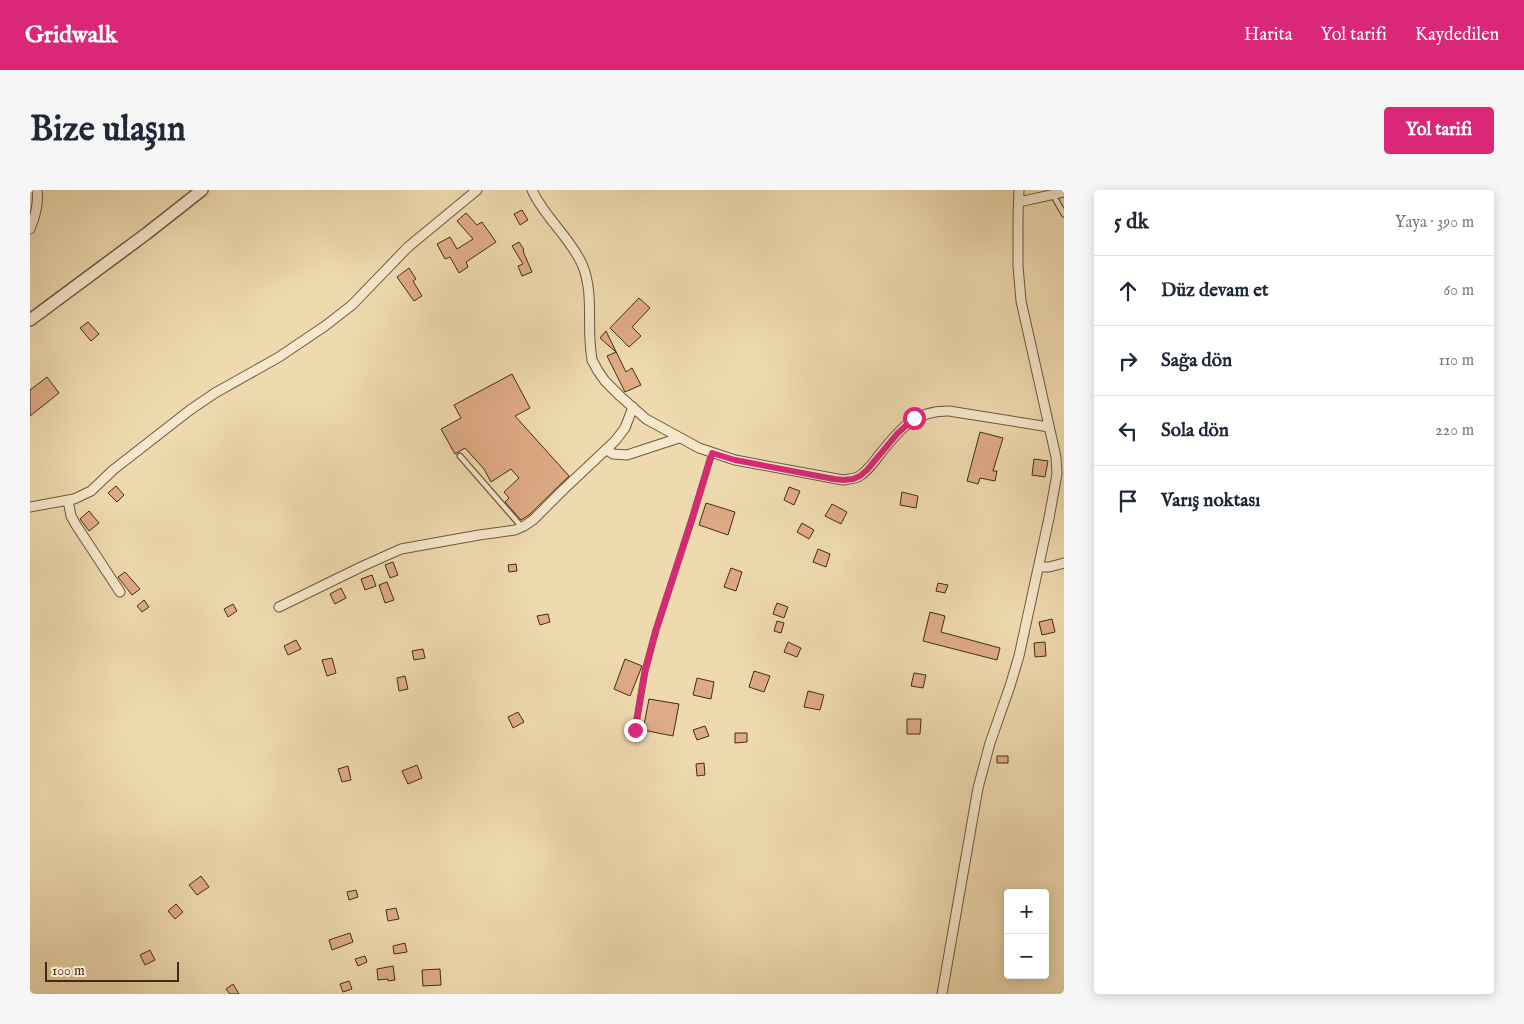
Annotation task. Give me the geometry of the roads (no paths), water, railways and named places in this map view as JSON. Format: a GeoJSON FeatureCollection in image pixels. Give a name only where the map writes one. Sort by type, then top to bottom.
{"type":"FeatureCollection","features":[{"type":"Feature","properties":{"kind":"street"},"geometry":{"type":"LineString","coordinates":[[30,229],[37,208],[37,190]]}},
{"type":"Feature","properties":{"kind":"street"},"geometry":{"type":"LineString","coordinates":[[30,320],[202,190]]}},
{"type":"Feature","properties":{"kind":"street"},"geometry":{"type":"LineString","coordinates":[[30,506],[68,500],[91,491],[114,470],[202,401],[279,357],[339,316],[408,247],[477,190]]}},
{"type":"Feature","properties":{"kind":"street"},"geometry":{"type":"LineString","coordinates":[[532,190],[537,201],[574,249],[582,266],[588,288],[589,342],[592,360],[605,381],[646,418],[699,448],[735,460],[843,480],[853,479],[867,470],[897,434],[914,418],[925,414],[949,411],[1049,427]]}},
{"type":"Feature","properties":{"kind":"street"},"geometry":{"type":"LineString","coordinates":[[942,994],[978,788],[990,743],[1016,663],[1039,567],[1060,459],[1049,427],[1018,284],[1019,190]]}},
{"type":"Feature","properties":{"kind":"street"},"geometry":{"type":"LineString","coordinates":[[1019,202],[1064,192]]}},
{"type":"Feature","properties":{"kind":"street"},"geometry":{"type":"LineString","coordinates":[[279,606],[401,549],[504,532],[522,527],[533,520],[615,441],[625,428],[633,407]]}},
{"type":"Feature","properties":{"kind":"street"},"geometry":{"type":"LineString","coordinates":[[606,449],[613,454],[627,455],[679,438]]}},
{"type":"Feature","properties":{"kind":"street"},"geometry":{"type":"LineString","coordinates":[[1053,494],[1064,495]]}},
{"type":"Feature","properties":{"kind":"street"},"geometry":{"type":"LineString","coordinates":[[68,500],[71,516],[76,525],[120,592]]}},
{"type":"Feature","properties":{"kind":"street"},"geometry":{"type":"LineString","coordinates":[[1039,567],[1049,567],[1064,563]]}},
{"type":"Feature","properties":{"kind":"lane"},"geometry":{"type":"LineString","coordinates":[[1053,195],[1064,214]]}},
{"type":"Feature","properties":{"kind":"lane"},"geometry":{"type":"LineString","coordinates":[[635,730],[645,671],[656,630],[712,453]]}},
{"type":"Feature","properties":{"kind":"lane"},"geometry":{"type":"LineString","coordinates":[[460,456],[522,527]]}}]}
